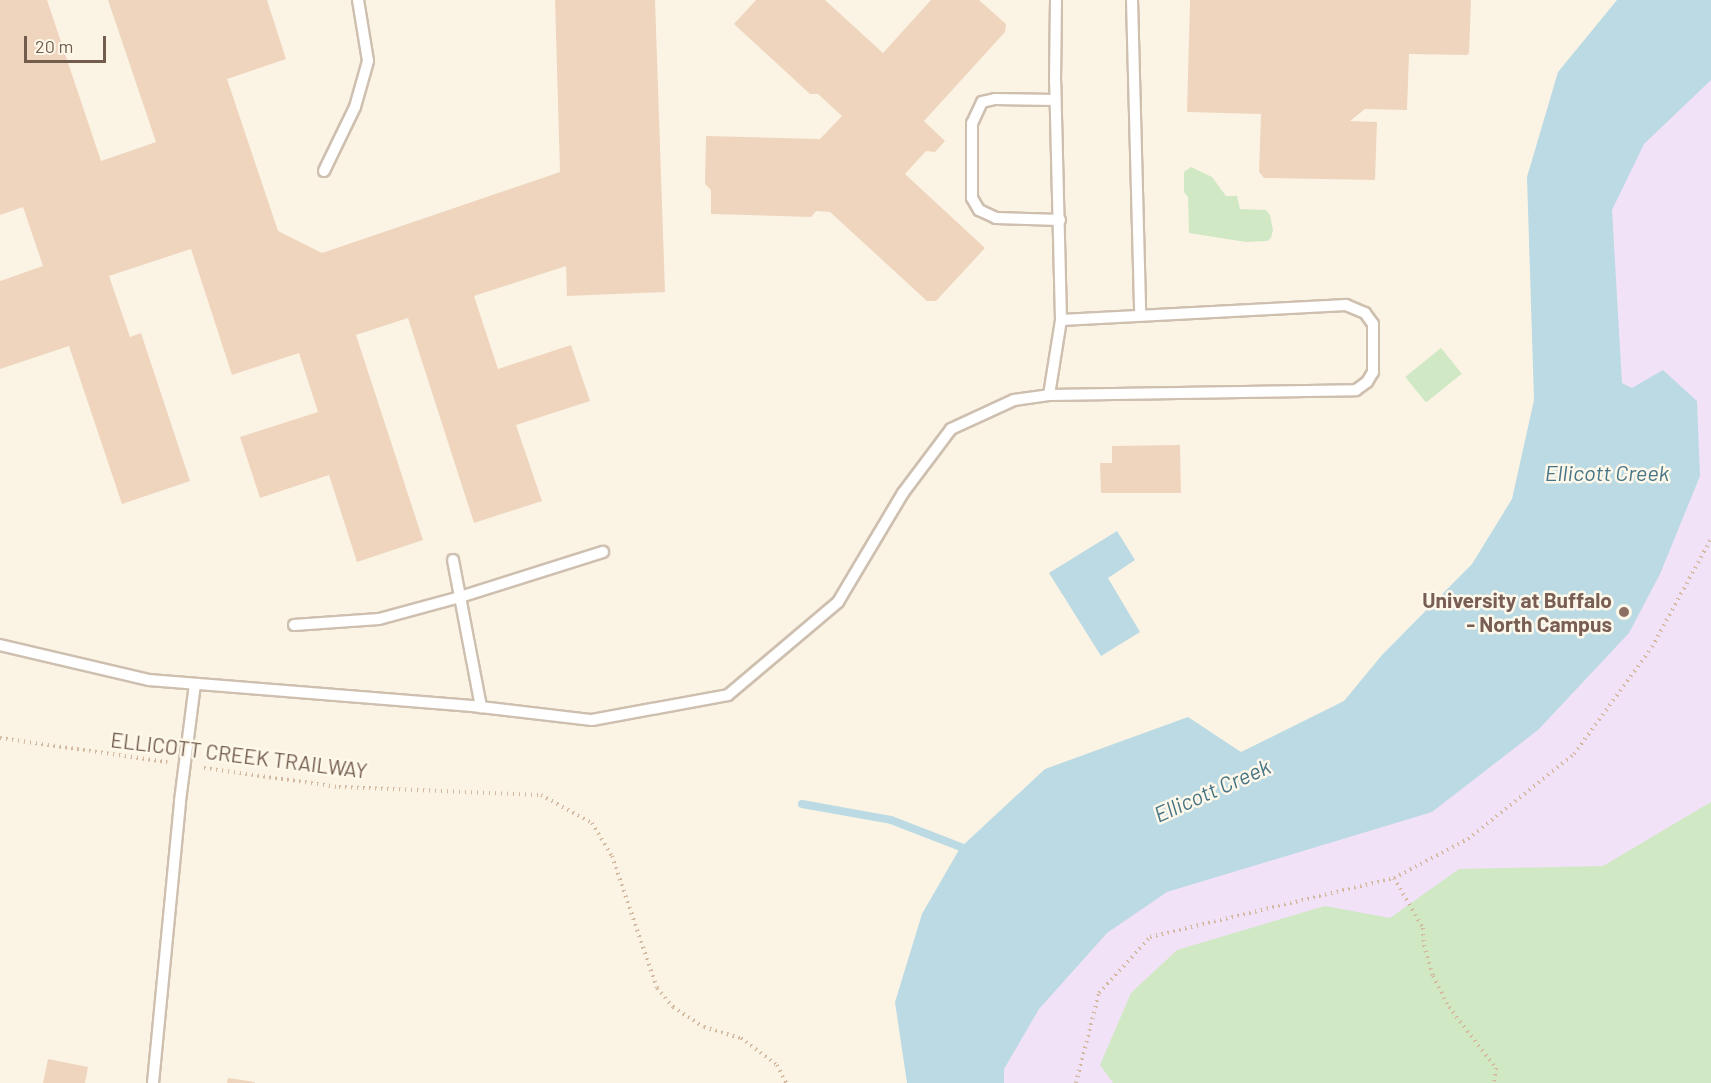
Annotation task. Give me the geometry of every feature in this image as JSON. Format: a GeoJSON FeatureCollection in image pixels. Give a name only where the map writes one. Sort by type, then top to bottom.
{"type":"FeatureCollection","features":[{"type":"Feature","properties":{"kind":"lane"},"geometry":{"type":"LineString","coordinates":[[324,171],[355,107],[368,61],[358,0]]}},
{"type":"Feature","properties":{"kind":"lane"},"geometry":{"type":"LineString","coordinates":[[1049,395],[1061,320],[1056,0]]}},
{"type":"Feature","properties":{"kind":"lane"},"geometry":{"type":"LineString","coordinates":[[1132,0],[1140,315]]}},
{"type":"Feature","properties":{"kind":"lane"},"geometry":{"type":"LineString","coordinates":[[1056,100],[995,99],[982,102],[972,123],[972,198],[979,210],[996,218],[1060,220]]}},
{"type":"Feature","properties":{"kind":"lane"},"geometry":{"type":"LineString","coordinates":[[0,645],[149,680],[481,707],[592,720],[728,695],[838,602],[903,492],[951,429],[1014,400],[1049,395],[1356,390],[1367,382],[1373,372],[1373,324],[1365,313],[1346,305],[1061,320]]}},
{"type":"Feature","properties":{"kind":"lane"},"geometry":{"type":"LineString","coordinates":[[294,625],[379,619],[460,597],[603,552]]}},
{"type":"Feature","properties":{"kind":"lane"},"geometry":{"type":"LineString","coordinates":[[453,560],[481,707]]}},
{"type":"Feature","properties":{"kind":"lane"},"geometry":{"type":"LineString","coordinates":[[153,1083],[195,684]]}},
{"type":"Feature","properties":{"kind":"path"},"geometry":{"type":"LineString","coordinates":[[1076,1083],[1100,993],[1150,937],[1394,878],[1468,839],[1574,754],[1652,647],[1711,539]]}},
{"type":"Feature","properties":{"kind":"path","name":"ELLICOTT CREEK TRAILWAY"},"geometry":{"type":"LineString","coordinates":[[0,738],[339,787],[542,795],[592,824],[612,856],[657,988],[673,1007],[704,1027],[741,1038],[777,1065],[786,1083]]}},
{"type":"Feature","properties":{"kind":"path"},"geometry":{"type":"LineString","coordinates":[[1394,878],[1423,928],[1424,945],[1433,976],[1449,1007],[1496,1068],[1494,1083]]}},
{"type":"Feature","properties":{"kind":"shaded area","name":"University at Buffalo - North Campus"},"geometry":{"type":"Polygon","coordinates":[[[1711,0],[1711,1083],[969,1083],[1030,870],[1277,760],[1622,486],[1572,184],[1711,0]]]}},
{"type":"Feature","properties":{"kind":"green space"},"geometry":{"type":"Polygon","coordinates":[[[1191,167],[1212,177],[1226,196],[1237,196],[1240,209],[1266,210],[1270,215],[1273,230],[1271,238],[1267,241],[1246,242],[1189,233],[1188,197],[1184,192],[1184,172],[1191,167]]]}},
{"type":"Feature","properties":{"kind":"green space"},"geometry":{"type":"Polygon","coordinates":[[[1441,348],[1462,374],[1426,403],[1405,377],[1441,348]]]}},
{"type":"Feature","properties":{"kind":"green space"},"geometry":{"type":"Polygon","coordinates":[[[1711,802],[1711,1083],[1113,1083],[1100,1065],[1131,993],[1177,950],[1325,906],[1390,918],[1459,869],[1603,866],[1711,802]]]}},
{"type":"Feature","properties":{"kind":"water","name":"Ellicott Creek"},"geometry":{"type":"Polygon","coordinates":[[[1617,0],[1711,0],[1711,80],[1644,144],[1612,210],[1622,383],[1632,388],[1663,370],[1697,401],[1700,476],[1660,574],[1629,633],[1538,730],[1432,812],[1167,892],[1107,933],[1039,1009],[1004,1069],[1004,1083],[907,1083],[895,1002],[922,914],[960,848],[1045,769],[1188,717],[1241,752],[1344,701],[1382,655],[1472,564],[1512,499],[1534,400],[1527,177],[1558,72],[1617,0]]]}},
{"type":"Feature","properties":{"kind":"water"},"geometry":{"type":"Polygon","coordinates":[[[1117,531],[1135,560],[1108,578],[1140,632],[1101,656],[1049,573],[1117,531]]]}},
{"type":"Feature","properties":{"kind":"building"},"geometry":{"type":"Polygon","coordinates":[[[0,0],[47,0],[101,161],[156,142],[108,0],[267,0],[286,59],[227,79],[278,231],[322,253],[560,172],[555,0],[655,0],[665,292],[567,296],[566,266],[474,296],[498,369],[571,345],[590,401],[516,425],[542,501],[474,523],[408,318],[356,335],[423,540],[357,562],[329,475],[260,498],[240,437],[318,412],[299,353],[232,375],[191,249],[109,276],[130,337],[141,333],[190,481],[122,504],[69,346],[0,369],[0,281],[43,266],[23,207],[0,215],[0,0]]]}},
{"type":"Feature","properties":{"kind":"building"},"geometry":{"type":"Polygon","coordinates":[[[756,0],[825,0],[883,53],[931,0],[979,0],[1006,24],[1005,32],[924,121],[945,141],[935,152],[926,151],[905,174],[985,248],[936,301],[927,301],[830,212],[816,211],[811,217],[711,214],[711,190],[705,184],[706,136],[820,139],[842,116],[818,94],[810,94],[734,24],[756,0]]]}},
{"type":"Feature","properties":{"kind":"building"},"geometry":{"type":"Polygon","coordinates":[[[1190,0],[1471,0],[1469,53],[1467,55],[1409,54],[1407,110],[1365,109],[1350,121],[1377,122],[1375,180],[1264,178],[1259,172],[1261,114],[1187,112],[1190,0]]]}},
{"type":"Feature","properties":{"kind":"building"},"geometry":{"type":"Polygon","coordinates":[[[1180,445],[1181,493],[1101,493],[1100,463],[1112,463],[1112,446],[1180,445]]]}},
{"type":"Feature","properties":{"kind":"building"},"geometry":{"type":"Polygon","coordinates":[[[48,1059],[88,1067],[85,1083],[43,1083],[48,1059]]]}},
{"type":"Feature","properties":{"kind":"building"},"geometry":{"type":"Polygon","coordinates":[[[228,1078],[255,1082],[255,1083],[227,1083],[228,1078]]]}},
{"type":"Feature","properties":{"kind":"waterway"},"geometry":{"type":"LineString","coordinates":[[802,804],[891,820],[971,851]]}},
{"type":"Feature","properties":{"kind":"place","name":"University at Buffalo - North Campus"},"geometry":{"type":"Point","coordinates":[1624,612]}}]}
